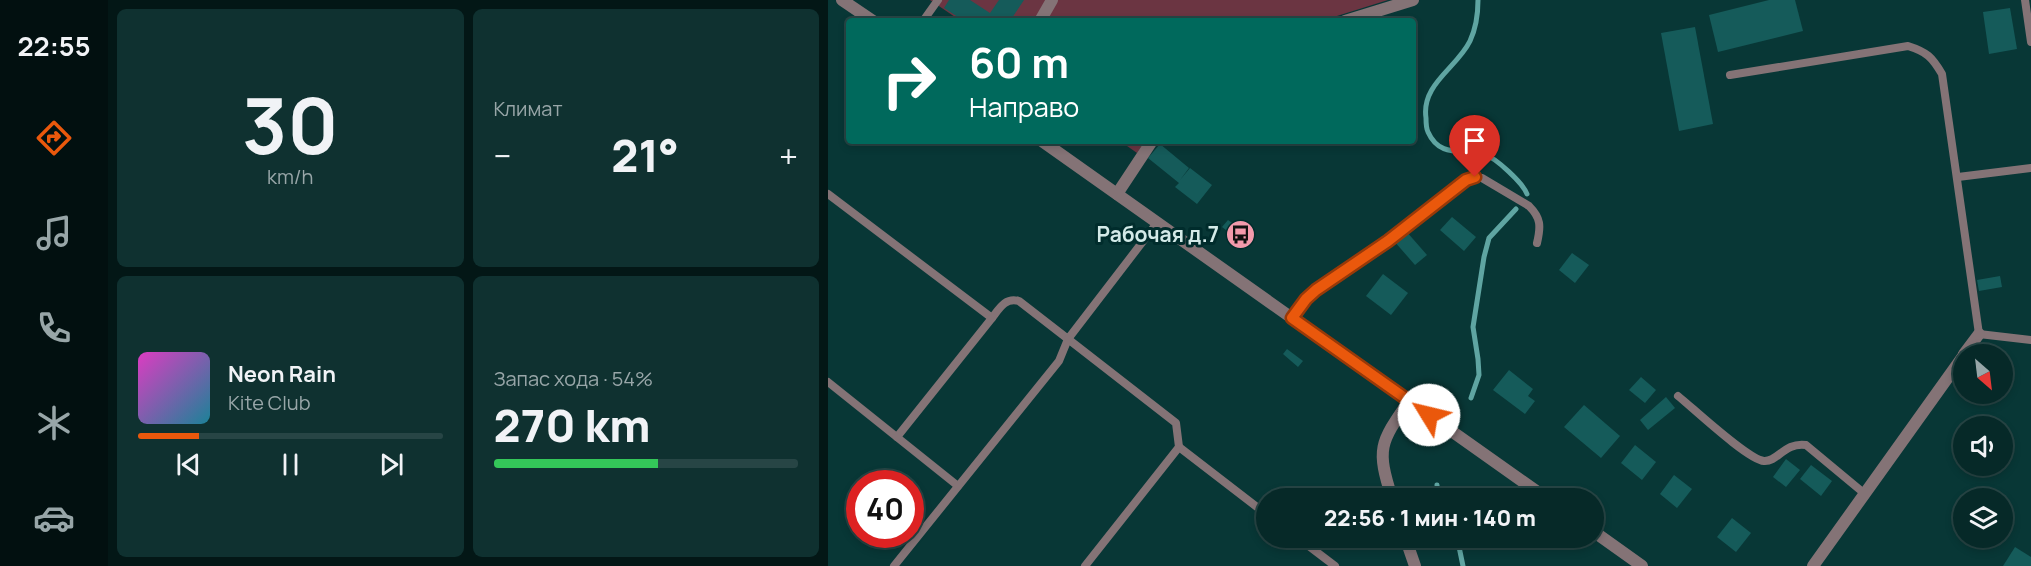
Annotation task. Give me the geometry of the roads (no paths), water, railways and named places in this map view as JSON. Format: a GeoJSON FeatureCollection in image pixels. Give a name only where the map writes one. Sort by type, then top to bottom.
{"type":"FeatureCollection","features":[{"type":"Feature","properties":{"kind":"street"},"geometry":{"type":"LineString","coordinates":[[842,0],[869,18]]}},
{"type":"Feature","properties":{"kind":"street"},"geometry":{"type":"LineString","coordinates":[[1042,18],[1052,0]]}},
{"type":"Feature","properties":{"kind":"street"},"geometry":{"type":"LineString","coordinates":[[1355,18],[1413,0]]}},
{"type":"Feature","properties":{"kind":"street"},"geometry":{"type":"LineString","coordinates":[[1046,144],[1532,488]]}},
{"type":"Feature","properties":{"kind":"street"},"geometry":{"type":"LineString","coordinates":[[1117,194],[1150,144]]}},
{"type":"Feature","properties":{"kind":"street"},"geometry":{"type":"LineString","coordinates":[[1972,344],[1979,334]]}},
{"type":"Feature","properties":{"kind":"street"},"geometry":{"type":"LineString","coordinates":[[1813,566],[1953,370]]}},
{"type":"Feature","properties":{"kind":"street"},"geometry":{"type":"LineString","coordinates":[[1389,488],[1384,471],[1382,446],[1389,430],[1409,401]]}},
{"type":"Feature","properties":{"kind":"street"},"geometry":{"type":"LineString","coordinates":[[1604,539],[1642,566]]}},
{"type":"Feature","properties":{"kind":"street"},"geometry":{"type":"LineString","coordinates":[[1409,548],[1415,566]]}},
{"type":"Feature","properties":{"kind":"lane"},"geometry":{"type":"LineString","coordinates":[[925,18],[938,0]]}},
{"type":"Feature","properties":{"kind":"lane"},"geometry":{"type":"LineString","coordinates":[[2025,0],[2031,42]]}},
{"type":"Feature","properties":{"kind":"lane"},"geometry":{"type":"LineString","coordinates":[[1730,75],[1908,46],[1923,51],[1934,59],[1942,74],[1979,334],[2031,340]]}},
{"type":"Feature","properties":{"kind":"lane"},"geometry":{"type":"LineString","coordinates":[[1958,177],[2031,168]]}},
{"type":"Feature","properties":{"kind":"lane"},"geometry":{"type":"LineString","coordinates":[[1292,318],[1306,299],[1323,285],[1388,241],[1466,180],[1475,177],[1482,178],[1529,206],[1535,212],[1541,226],[1537,243]]}},
{"type":"Feature","properties":{"kind":"lane"},"geometry":{"type":"LineString","coordinates":[[828,194],[992,318]]}},
{"type":"Feature","properties":{"kind":"lane"},"geometry":{"type":"LineString","coordinates":[[894,566],[1059,361],[1068,339],[1157,223]]}},
{"type":"Feature","properties":{"kind":"lane"},"geometry":{"type":"LineString","coordinates":[[897,437],[1006,301],[1012,299],[1019,301],[1176,423],[1179,447],[1256,506]]}},
{"type":"Feature","properties":{"kind":"lane"},"geometry":{"type":"LineString","coordinates":[[828,382],[958,486]]}},
{"type":"Feature","properties":{"kind":"lane"},"geometry":{"type":"LineString","coordinates":[[1678,396],[1736,444],[1758,459],[1765,461],[1772,459],[1790,446],[1806,445],[1865,494]]}},
{"type":"Feature","properties":{"kind":"lane"},"geometry":{"type":"LineString","coordinates":[[1085,566],[1179,447]]}},
{"type":"Feature","properties":{"kind":"lane"},"geometry":{"type":"LineString","coordinates":[[1311,548],[1335,566]]}},
{"type":"Feature","properties":{"kind":"waterway"},"geometry":{"type":"LineString","coordinates":[[1478,0],[1474,31],[1470,41],[1429,95],[1426,106],[1427,129],[1433,140],[1445,149],[1476,152],[1489,156],[1515,178],[1527,194]]}},
{"type":"Feature","properties":{"kind":"waterway"},"geometry":{"type":"LineString","coordinates":[[1471,398],[1479,375],[1473,327],[1484,257],[1489,238],[1516,209]]}},
{"type":"Feature","properties":{"kind":"waterway"},"geometry":{"type":"LineString","coordinates":[[1459,548],[1463,566]]}},
{"type":"Feature","properties":{"kind":"place","name":"Рабочая д.7"},"geometry":{"type":"Point","coordinates":[1240,234]}}]}
